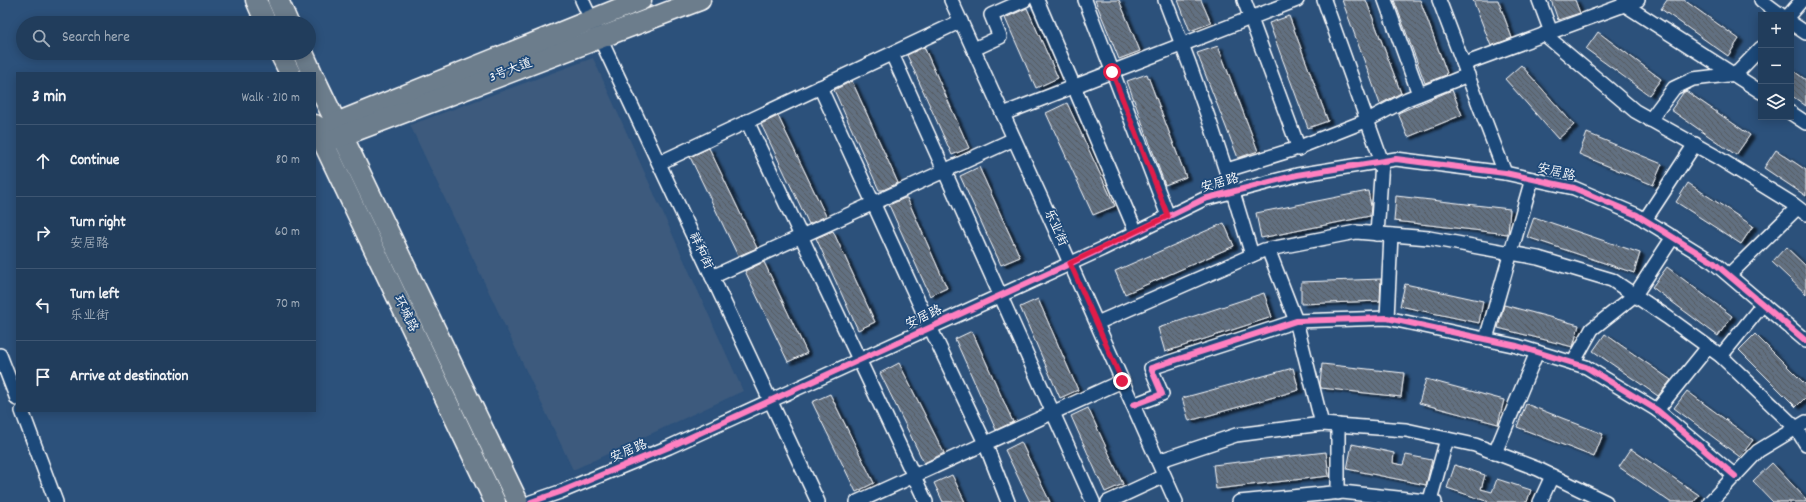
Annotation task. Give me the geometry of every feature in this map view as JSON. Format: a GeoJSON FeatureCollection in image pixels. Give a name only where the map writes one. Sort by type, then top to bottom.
{"type":"FeatureCollection","features":[{"type":"Feature","properties":{"kind":"main road"},"geometry":{"type":"LineString","coordinates":[[256,0],[263,16]]}},
{"type":"Feature","properties":{"kind":"main road"},"geometry":{"type":"LineString","coordinates":[[278,0],[285,16]]}},
{"type":"Feature","properties":{"kind":"main road","name":"3号大道"},"geometry":{"type":"LineString","coordinates":[[339,129],[641,0]]}},
{"type":"Feature","properties":{"kind":"main road","name":"3号大道"},"geometry":{"type":"LineString","coordinates":[[319,133],[339,129],[600,38],[700,0]]}},
{"type":"Feature","properties":{"kind":"main road"},"geometry":{"type":"LineString","coordinates":[[284,60],[290,72]]}},
{"type":"Feature","properties":{"kind":"main road"},"geometry":{"type":"LineString","coordinates":[[306,60],[312,72]]}},
{"type":"Feature","properties":{"kind":"main road"},"geometry":{"type":"LineString","coordinates":[[316,81],[518,502]]}},
{"type":"Feature","properties":{"kind":"main road","name":"环城路"},"geometry":{"type":"LineString","coordinates":[[319,133],[495,502]]}},
{"type":"Feature","properties":{"kind":"street","name":"祥和街"},"geometry":{"type":"LineString","coordinates":[[582,0],[818,502]]}},
{"type":"Feature","properties":{"kind":"street","name":"乐业街"},"geometry":{"type":"LineString","coordinates":[[951,0],[1004,114],[1176,502]]}},
{"type":"Feature","properties":{"kind":"street"},"geometry":{"type":"LineString","coordinates":[[974,49],[1000,37],[990,15],[1024,0]]}},
{"type":"Feature","properties":{"kind":"street"},"geometry":{"type":"LineString","coordinates":[[1036,0],[1136,232]]}},
{"type":"Feature","properties":{"kind":"street"},"geometry":{"type":"LineString","coordinates":[[1085,0],[1168,216]]}},
{"type":"Feature","properties":{"kind":"street"},"geometry":{"type":"LineString","coordinates":[[1165,0],[1227,170],[1252,255]]}},
{"type":"Feature","properties":{"kind":"street"},"geometry":{"type":"LineString","coordinates":[[1244,0],[1298,148]]}},
{"type":"Feature","properties":{"kind":"street"},"geometry":{"type":"LineString","coordinates":[[1004,114],[1297,0]]}},
{"type":"Feature","properties":{"kind":"street"},"geometry":{"type":"LineString","coordinates":[[1324,0],[1382,162],[1377,234]]}},
{"type":"Feature","properties":{"kind":"street"},"geometry":{"type":"LineString","coordinates":[[1385,0],[1419,94]]}},
{"type":"Feature","properties":{"kind":"street"},"geometry":{"type":"LineString","coordinates":[[1439,0],[1505,173]]}},
{"type":"Feature","properties":{"kind":"street"},"geometry":{"type":"LineString","coordinates":[[1539,0],[1548,33],[1635,111],[1695,144],[1802,211],[1729,275]]}},
{"type":"Feature","properties":{"kind":"street"},"geometry":{"type":"LineString","coordinates":[[1227,170],[1298,148],[1368,120],[1466,70],[1548,33],[1624,2],[1638,0]]}},
{"type":"Feature","properties":{"kind":"street"},"geometry":{"type":"LineString","coordinates":[[1761,0],[1777,12]]}},
{"type":"Feature","properties":{"kind":"street"},"geometry":{"type":"LineString","coordinates":[[1792,12],[1802,0]]}},
{"type":"Feature","properties":{"kind":"street"},"geometry":{"type":"LineString","coordinates":[[1624,2],[1758,90]]}},
{"type":"Feature","properties":{"kind":"street"},"geometry":{"type":"LineString","coordinates":[[659,163],[961,21]]}},
{"type":"Feature","properties":{"kind":"street"},"geometry":{"type":"LineString","coordinates":[[1794,25],[1806,33]]}},
{"type":"Feature","properties":{"kind":"street"},"geometry":{"type":"LineString","coordinates":[[1650,120],[1674,88],[1693,79],[1736,74],[1758,51]]}},
{"type":"Feature","properties":{"kind":"street"},"geometry":{"type":"LineString","coordinates":[[892,54],[1001,295],[1092,502]]}},
{"type":"Feature","properties":{"kind":"street"},"geometry":{"type":"LineString","coordinates":[[820,87],[985,443],[1008,502]]}},
{"type":"Feature","properties":{"kind":"street"},"geometry":{"type":"LineString","coordinates":[[1794,114],[1806,123]]}},
{"type":"Feature","properties":{"kind":"street"},"geometry":{"type":"LineString","coordinates":[[747,121],[926,502]]}},
{"type":"Feature","properties":{"kind":"street"},"geometry":{"type":"LineString","coordinates":[[712,277],[1014,139]]}},
{"type":"Feature","properties":{"kind":"street"},"geometry":{"type":"LineString","coordinates":[[1645,220],[1695,144]]}},
{"type":"Feature","properties":{"kind":"street","name":"安居路"},"geometry":{"type":"LineString","coordinates":[[531,502],[560,492],[662,450],[1001,295],[1204,199],[1297,175],[1396,160],[1505,173],[1574,188],[1645,220],[1713,262],[1806,341]]}},
{"type":"Feature","properties":{"kind":"street"},"geometry":{"type":"LineString","coordinates":[[1486,339],[1532,179]]}},
{"type":"Feature","properties":{"kind":"street"},"geometry":{"type":"LineString","coordinates":[[1097,323],[1268,249],[1356,232],[1429,238],[1538,258],[1612,280],[1721,356],[1801,425],[1806,444]]}},
{"type":"Feature","properties":{"kind":"street"},"geometry":{"type":"LineString","coordinates":[[1387,318],[1391,235]]}},
{"type":"Feature","properties":{"kind":"street"},"geometry":{"type":"LineString","coordinates":[[1573,363],[1592,329],[1635,295],[1672,237]]}},
{"type":"Feature","properties":{"kind":"street"},"geometry":{"type":"LineString","coordinates":[[1268,249],[1296,321],[1322,424]]}},
{"type":"Feature","properties":{"kind":"street"},"geometry":{"type":"LineString","coordinates":[[1721,356],[1763,304]]}},
{"type":"Feature","properties":{"kind":"street"},"geometry":{"type":"LineString","coordinates":[[1133,405],[1162,394],[1151,368],[1296,321],[1387,318],[1486,339],[1538,352],[1586,367],[1657,410],[1735,476]]}},
{"type":"Feature","properties":{"kind":"street"},"geometry":{"type":"LineString","coordinates":[[1657,410],[1708,347]]}},
{"type":"Feature","properties":{"kind":"street"},"geometry":{"type":"LineString","coordinates":[[1495,453],[1538,352]]}},
{"type":"Feature","properties":{"kind":"street"},"geometry":{"type":"LineString","coordinates":[[0,355],[16,396]]}},
{"type":"Feature","properties":{"kind":"street"},"geometry":{"type":"LineString","coordinates":[[858,502],[1122,381]]}},
{"type":"Feature","properties":{"kind":"street"},"geometry":{"type":"LineString","coordinates":[[22,412],[56,502]]}},
{"type":"Feature","properties":{"kind":"street"},"geometry":{"type":"LineString","coordinates":[[1158,461],[1236,435],[1322,424],[1406,430],[1475,445],[1552,476],[1606,502]]}},
{"type":"Feature","properties":{"kind":"street"},"geometry":{"type":"LineString","coordinates":[[1338,425],[1340,496]]}},
{"type":"Feature","properties":{"kind":"street"},"geometry":{"type":"LineString","coordinates":[[1710,502],[1758,451],[1801,425]]}},
{"type":"Feature","properties":{"kind":"street"},"geometry":{"type":"LineString","coordinates":[[1239,502],[1340,496],[1432,501],[1447,439]]}},
{"type":"Feature","properties":{"kind":"street"},"geometry":{"type":"LineString","coordinates":[[1108,502],[1164,476]]}},
{"type":"Feature","properties":{"kind":"street"},"geometry":{"type":"LineString","coordinates":[[1540,502],[1552,476]]}},
{"type":"Feature","properties":{"kind":"shaded area"},"geometry":{"type":"Polygon","coordinates":[[[593,58],[743,391],[573,470],[410,125],[593,58]]]}},
{"type":"Feature","properties":{"kind":"building"},"geometry":{"type":"Polygon","coordinates":[[[1095,0],[1119,0],[1140,51],[1119,59],[1095,0]]]}},
{"type":"Feature","properties":{"kind":"building"},"geometry":{"type":"Polygon","coordinates":[[[1178,0],[1201,0],[1211,23],[1190,31],[1178,0]]]}},
{"type":"Feature","properties":{"kind":"building"},"geometry":{"type":"Polygon","coordinates":[[[1342,0],[1366,0],[1401,93],[1380,104],[1342,0]]]}},
{"type":"Feature","properties":{"kind":"building"},"geometry":{"type":"Polygon","coordinates":[[[1394,0],[1420,0],[1447,73],[1445,74],[1446,75],[1425,83],[1394,0]]]}},
{"type":"Feature","properties":{"kind":"building"},"geometry":{"type":"Polygon","coordinates":[[[1473,0],[1498,0],[1512,38],[1491,46],[1473,0]]]}},
{"type":"Feature","properties":{"kind":"building"},"geometry":{"type":"Polygon","coordinates":[[[1551,0],[1575,0],[1580,13],[1558,20],[1551,0]]]}},
{"type":"Feature","properties":{"kind":"building"},"geometry":{"type":"Polygon","coordinates":[[[1667,0],[1684,0],[1739,39],[1728,56],[1661,9],[1667,0]]]}},
{"type":"Feature","properties":{"kind":"building"},"geometry":{"type":"Polygon","coordinates":[[[1027,8],[1058,78],[1036,88],[1005,18],[1027,8]]]}},
{"type":"Feature","properties":{"kind":"building"},"geometry":{"type":"Polygon","coordinates":[[[1289,16],[1328,121],[1308,128],[1269,23],[1289,16]]]}},
{"type":"Feature","properties":{"kind":"building"},"geometry":{"type":"Polygon","coordinates":[[[1598,32],[1661,79],[1649,95],[1586,49],[1598,32]]]}},
{"type":"Feature","properties":{"kind":"building"},"geometry":{"type":"Polygon","coordinates":[[[1218,46],[1258,151],[1238,158],[1197,53],[1218,46]]]}},
{"type":"Feature","properties":{"kind":"building"},"geometry":{"type":"Polygon","coordinates":[[[924,47],[969,148],[952,155],[907,55],[924,47]]]}},
{"type":"Feature","properties":{"kind":"building"},"geometry":{"type":"Polygon","coordinates":[[[1521,65],[1574,125],[1558,139],[1505,79],[1521,65]]]}},
{"type":"Feature","properties":{"kind":"building"},"geometry":{"type":"Polygon","coordinates":[[[1794,71],[1806,80],[1806,106],[1794,97],[1794,71]]]}},
{"type":"Feature","properties":{"kind":"building"},"geometry":{"type":"Polygon","coordinates":[[[1147,74],[1186,177],[1165,185],[1127,81],[1147,74]]]}},
{"type":"Feature","properties":{"kind":"building"},"geometry":{"type":"Polygon","coordinates":[[[852,81],[898,183],[883,190],[879,190],[834,90],[852,81]]]}},
{"type":"Feature","properties":{"kind":"building"},"geometry":{"type":"Polygon","coordinates":[[[1452,90],[1462,115],[1408,137],[1398,113],[1452,90]]]}},
{"type":"Feature","properties":{"kind":"building"},"geometry":{"type":"Polygon","coordinates":[[[1686,91],[1750,135],[1736,155],[1671,110],[1686,91]]]}},
{"type":"Feature","properties":{"kind":"building"},"geometry":{"type":"Polygon","coordinates":[[[1067,103],[1115,206],[1093,215],[1046,113],[1067,103]]]}},
{"type":"Feature","properties":{"kind":"building"},"geometry":{"type":"Polygon","coordinates":[[[778,116],[826,216],[809,224],[761,124],[778,116]]]}},
{"type":"Feature","properties":{"kind":"building"},"geometry":{"type":"Polygon","coordinates":[[[1587,133],[1662,164],[1653,185],[1579,154],[1587,133]]]}},
{"type":"Feature","properties":{"kind":"building"},"geometry":{"type":"Polygon","coordinates":[[[709,148],[757,248],[738,256],[690,157],[709,148]]]}},
{"type":"Feature","properties":{"kind":"building"},"geometry":{"type":"Polygon","coordinates":[[[1776,150],[1806,170],[1806,196],[1764,168],[1776,150]]]}},
{"type":"Feature","properties":{"kind":"building"},"geometry":{"type":"Polygon","coordinates":[[[979,167],[1020,257],[1001,265],[960,176],[979,167]]]}},
{"type":"Feature","properties":{"kind":"building"},"geometry":{"type":"Polygon","coordinates":[[[1688,183],[1753,226],[1741,244],[1676,202],[1688,183]]]}},
{"type":"Feature","properties":{"kind":"building"},"geometry":{"type":"Polygon","coordinates":[[[1368,191],[1371,206],[1370,216],[1261,238],[1256,213],[1368,191]]]}},
{"type":"Feature","properties":{"kind":"building"},"geometry":{"type":"Polygon","coordinates":[[[1396,196],[1510,209],[1508,234],[1394,221],[1396,196]]]}},
{"type":"Feature","properties":{"kind":"building"},"geometry":{"type":"Polygon","coordinates":[[[907,198],[947,288],[930,296],[889,205],[907,198]]]}},
{"type":"Feature","properties":{"kind":"building"},"geometry":{"type":"Polygon","coordinates":[[[1534,217],[1640,253],[1634,273],[1527,237],[1534,217]]]}},
{"type":"Feature","properties":{"kind":"building"},"geometry":{"type":"Polygon","coordinates":[[[1224,223],[1234,246],[1125,294],[1115,271],[1224,223]]]}},
{"type":"Feature","properties":{"kind":"building"},"geometry":{"type":"Polygon","coordinates":[[[833,231],[875,322],[858,330],[816,238],[833,231]]]}},
{"type":"Feature","properties":{"kind":"building"},"geometry":{"type":"Polygon","coordinates":[[[1786,247],[1806,266],[1806,294],[1772,262],[1786,247]]]}},
{"type":"Feature","properties":{"kind":"building"},"geometry":{"type":"Polygon","coordinates":[[[764,262],[807,353],[788,362],[745,271],[764,262]]]}},
{"type":"Feature","properties":{"kind":"building"},"geometry":{"type":"Polygon","coordinates":[[[1667,267],[1732,316],[1718,336],[1652,287],[1667,267]]]}},
{"type":"Feature","properties":{"kind":"building"},"geometry":{"type":"Polygon","coordinates":[[[1381,279],[1380,301],[1301,304],[1301,282],[1381,279]]]}},
{"type":"Feature","properties":{"kind":"building"},"geometry":{"type":"Polygon","coordinates":[[[1405,284],[1483,301],[1479,323],[1400,306],[1405,284]]]}},
{"type":"Feature","properties":{"kind":"building"},"geometry":{"type":"Polygon","coordinates":[[[1264,293],[1272,317],[1165,352],[1158,328],[1264,293]]]}},
{"type":"Feature","properties":{"kind":"building"},"geometry":{"type":"Polygon","coordinates":[[[1038,299],[1078,390],[1060,398],[1020,307],[1038,299]]]}},
{"type":"Feature","properties":{"kind":"building"},"geometry":{"type":"Polygon","coordinates":[[[1504,305],[1579,325],[1573,347],[1498,328],[1504,305]]]}},
{"type":"Feature","properties":{"kind":"building"},"geometry":{"type":"Polygon","coordinates":[[[972,331],[1013,422],[996,430],[955,339],[972,331]]]}},
{"type":"Feature","properties":{"kind":"building"},"geometry":{"type":"Polygon","coordinates":[[[1605,334],[1671,380],[1658,396],[1593,351],[1605,334]]]}},
{"type":"Feature","properties":{"kind":"building"},"geometry":{"type":"Polygon","coordinates":[[[1755,334],[1806,385],[1806,397],[1796,407],[1739,350],[1755,334]]]}},
{"type":"Feature","properties":{"kind":"building"},"geometry":{"type":"Polygon","coordinates":[[[899,363],[944,453],[924,463],[880,373],[899,363]]]}},
{"type":"Feature","properties":{"kind":"building"},"geometry":{"type":"Polygon","coordinates":[[[1322,364],[1404,373],[1401,397],[1321,388],[1322,364]]]}},
{"type":"Feature","properties":{"kind":"building"},"geometry":{"type":"Polygon","coordinates":[[[1293,368],[1299,390],[1189,421],[1182,398],[1293,368]]]}},
{"type":"Feature","properties":{"kind":"building"},"geometry":{"type":"Polygon","coordinates":[[[1426,379],[1504,400],[1498,424],[1419,403],[1426,379]]]}},
{"type":"Feature","properties":{"kind":"building"},"geometry":{"type":"Polygon","coordinates":[[[1687,391],[1753,440],[1740,457],[1674,408],[1687,391]]]}},
{"type":"Feature","properties":{"kind":"building"},"geometry":{"type":"Polygon","coordinates":[[[830,394],[874,483],[856,492],[812,402],[830,394]]]}},
{"type":"Feature","properties":{"kind":"building"},"geometry":{"type":"Polygon","coordinates":[[[1526,404],[1603,434],[1594,457],[1517,427],[1526,404]]]}},
{"type":"Feature","properties":{"kind":"building"},"geometry":{"type":"Polygon","coordinates":[[[1088,408],[1123,484],[1105,492],[1071,416],[1088,408]]]}},
{"type":"Feature","properties":{"kind":"building"},"geometry":{"type":"Polygon","coordinates":[[[1021,442],[1050,502],[1030,502],[1005,450],[1021,442]]]}},
{"type":"Feature","properties":{"kind":"building"},"geometry":{"type":"Polygon","coordinates":[[[1352,444],[1394,453],[1393,463],[1403,465],[1406,455],[1432,460],[1426,485],[1347,469],[1352,444]]]}},
{"type":"Feature","properties":{"kind":"building"},"geometry":{"type":"Polygon","coordinates":[[[1631,449],[1699,495],[1694,502],[1670,502],[1619,467],[1631,449]]]}},
{"type":"Feature","properties":{"kind":"building"},"geometry":{"type":"Polygon","coordinates":[[[1326,452],[1329,476],[1216,489],[1213,465],[1326,452]]]}},
{"type":"Feature","properties":{"kind":"building"},"geometry":{"type":"Polygon","coordinates":[[[1772,463],[1806,499],[1806,502],[1773,502],[1753,481],[1772,463]]]}},
{"type":"Feature","properties":{"kind":"building"},"geometry":{"type":"Polygon","coordinates":[[[1455,465],[1485,475],[1481,489],[1492,492],[1497,479],[1531,490],[1527,502],[1489,502],[1447,488],[1455,465]]]}},
{"type":"Feature","properties":{"kind":"building"},"geometry":{"type":"Polygon","coordinates":[[[952,475],[965,502],[943,502],[934,483],[952,475]]]}},
{"type":"Feature","properties":{"kind":"cycle path"},"geometry":{"type":"LineString","coordinates":[[531,502],[560,492],[669,447],[1102,249],[1204,199],[1297,175],[1396,159],[1505,173],[1574,188],[1637,215],[1713,262],[1806,341]]}},
{"type":"Feature","properties":{"kind":"cycle path"},"geometry":{"type":"LineString","coordinates":[[1133,405],[1162,394],[1151,368],[1296,321],[1387,318],[1517,346],[1586,367],[1657,410],[1735,476]]}},
{"type":"Feature","properties":{"kind":"route"},"geometry":{"type":"LineString","coordinates":[[1112,72],[1168,216],[1102,249],[1070,263],[1122,381]]}}]}
